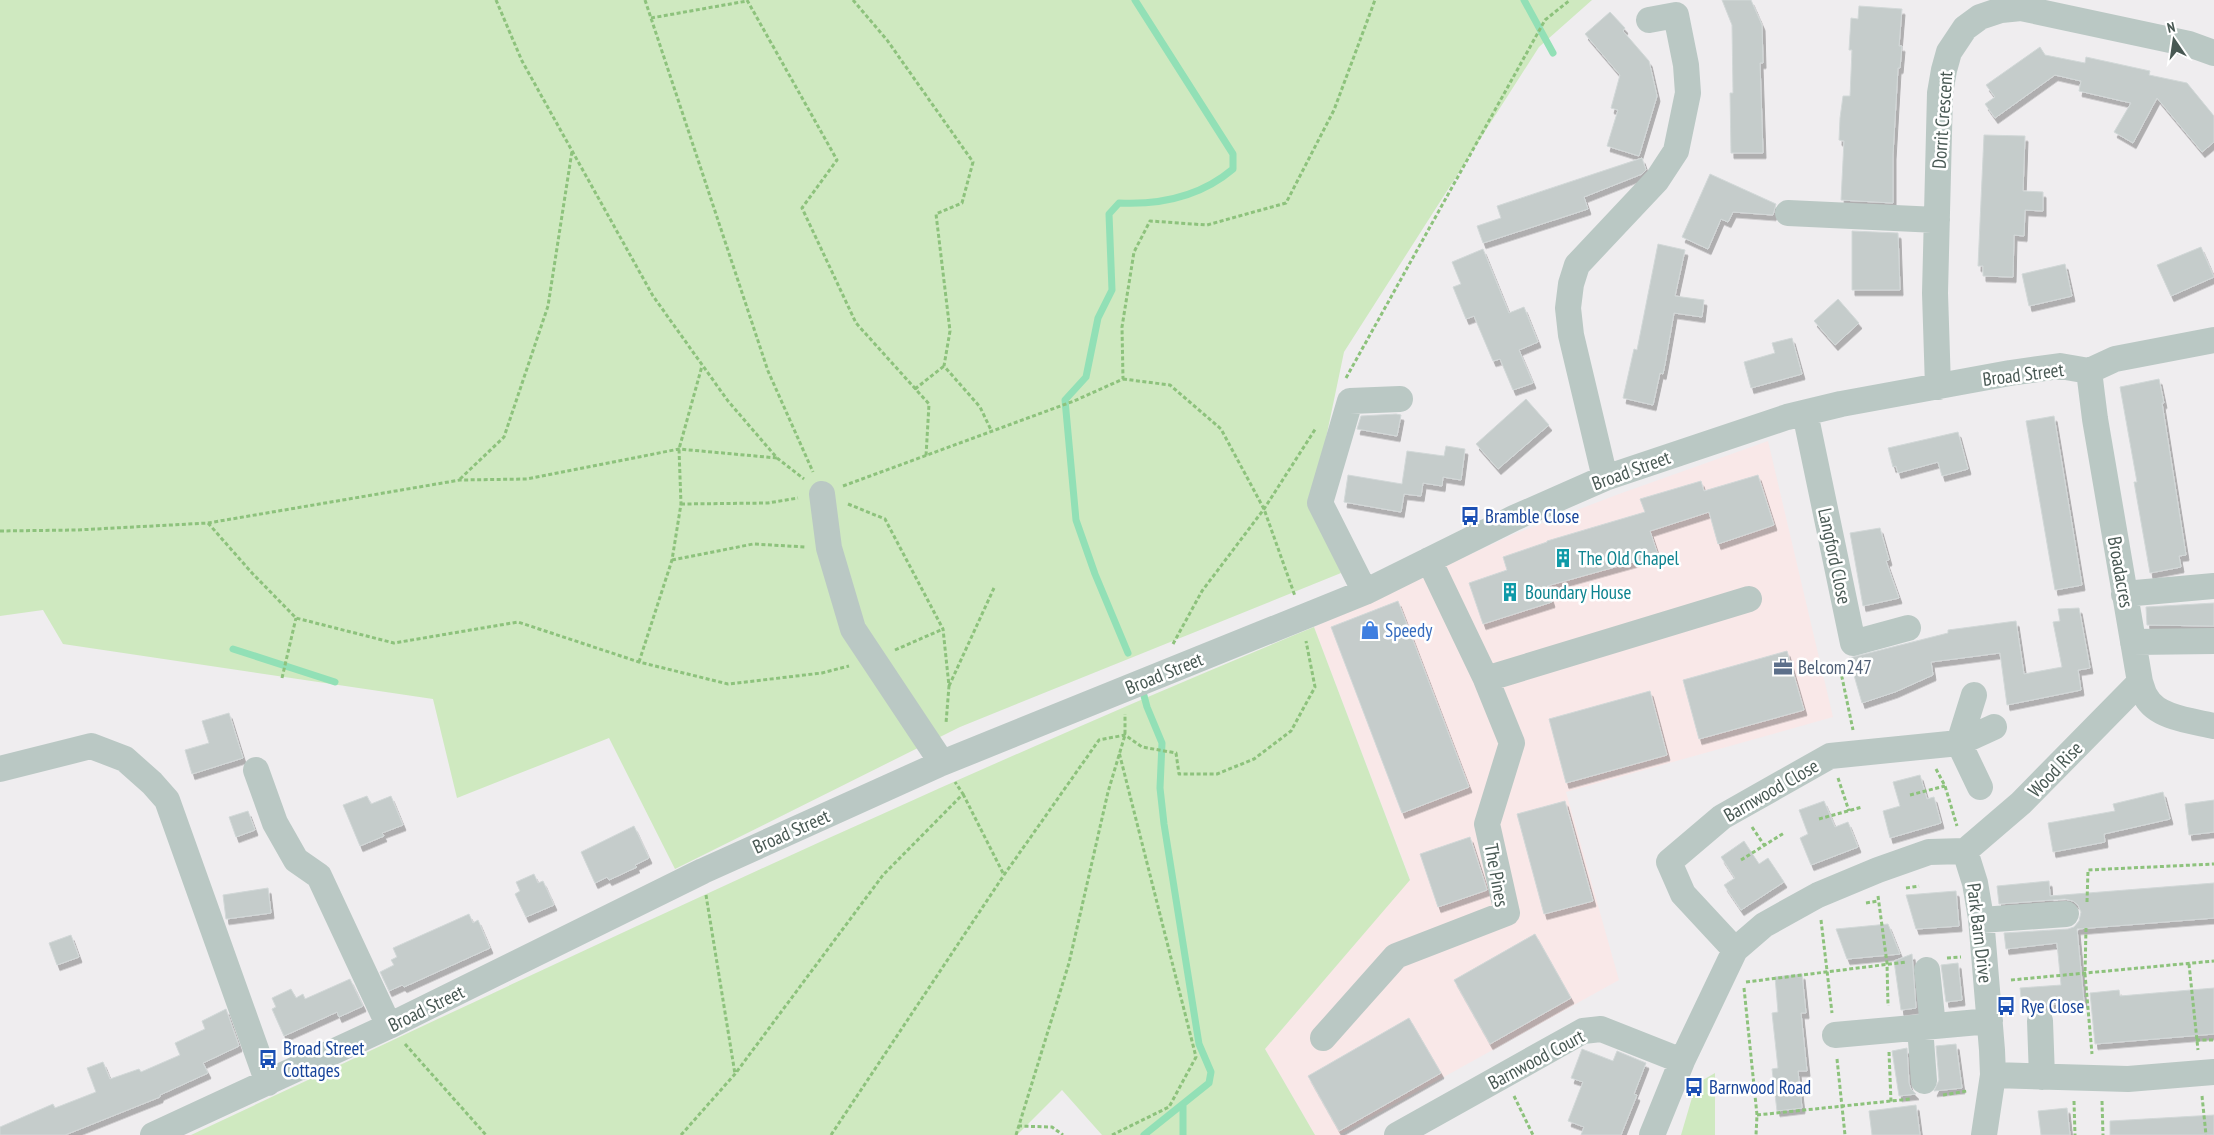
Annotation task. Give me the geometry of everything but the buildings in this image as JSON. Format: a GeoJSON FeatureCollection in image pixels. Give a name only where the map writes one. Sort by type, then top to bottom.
{"type":"FeatureCollection","features":[{"type":"Feature","properties":{"kind":"street","name":"Dorrit Crescent"},"geometry":{"type":"LineString","coordinates":[[1938,387],[1935,293],[1940,93],[1949,52],[1976,9],[2001,10],[2021,8],[2189,44],[2214,53]]}},
{"type":"Feature","properties":{"kind":"street"},"geometry":{"type":"LineString","coordinates":[[1605,478],[1571,336],[1568,308],[1571,284],[1578,265],[1657,180],[1676,151],[1688,93],[1686,65],[1676,15],[1649,20]]}},
{"type":"Feature","properties":{"kind":"street"},"geometry":{"type":"LineString","coordinates":[[1788,213],[1937,220]]}},
{"type":"Feature","properties":{"kind":"street","name":"Broad Street"},"geometry":{"type":"LineString","coordinates":[[153,1135],[389,1026],[703,871],[942,763],[1365,592],[1514,518],[1605,478],[1787,417],[1841,404],[2010,373],[2060,366],[2089,371],[2115,359],[2214,340]]}},
{"type":"Feature","properties":{"kind":"street","name":"Broadacres"},"geometry":{"type":"LineString","coordinates":[[2089,371],[2095,419],[2140,682],[2146,697],[2154,708],[2170,715],[2214,726]]}},
{"type":"Feature","properties":{"kind":"street"},"geometry":{"type":"LineString","coordinates":[[1365,592],[1320,502],[1350,400],[1400,399]]}},
{"type":"Feature","properties":{"kind":"street","name":"Langford Close"},"geometry":{"type":"LineString","coordinates":[[1805,414],[1853,643],[1908,628]]}},
{"type":"Feature","properties":{"kind":"street"},"geometry":{"type":"LineString","coordinates":[[822,494],[829,548],[853,630],[942,763]]}},
{"type":"Feature","properties":{"kind":"street","name":"The Pines"},"geometry":{"type":"LineString","coordinates":[[1323,1038],[1396,956],[1507,913],[1487,824],[1512,743],[1486,679],[1429,560]]}},
{"type":"Feature","properties":{"kind":"street"},"geometry":{"type":"LineString","coordinates":[[2124,594],[2214,586]]}},
{"type":"Feature","properties":{"kind":"street"},"geometry":{"type":"LineString","coordinates":[[1486,679],[1749,599]]}},
{"type":"Feature","properties":{"kind":"street"},"geometry":{"type":"LineString","coordinates":[[2133,642],[2214,641]]}},
{"type":"Feature","properties":{"kind":"street","name":"Wood Rise"},"geometry":{"type":"LineString","coordinates":[[1965,850],[2021,803],[2140,682]]}},
{"type":"Feature","properties":{"kind":"street"},"geometry":{"type":"LineString","coordinates":[[1974,694],[1959,743],[1980,786]]}},
{"type":"Feature","properties":{"kind":"street","name":"Barnwood Close"},"geometry":{"type":"LineString","coordinates":[[1735,950],[1682,894],[1669,862],[1722,817],[1830,756],[1959,743],[1994,727]]}},
{"type":"Feature","properties":{"kind":"street"},"geometry":{"type":"LineString","coordinates":[[0,769],[92,746],[124,759],[152,782],[167,800],[268,1083]]}},
{"type":"Feature","properties":{"kind":"street"},"geometry":{"type":"LineString","coordinates":[[256,770],[275,823],[296,860],[319,876],[389,1026]]}},
{"type":"Feature","properties":{"kind":"street"},"geometry":{"type":"LineString","coordinates":[[1652,1135],[1682,1061],[1735,950],[1771,921],[1818,895],[1878,870],[1929,852],[1965,850]]}},
{"type":"Feature","properties":{"kind":"street","name":"Park Barn Drive"},"geometry":{"type":"LineString","coordinates":[[1965,850],[1975,883],[1981,920],[1990,1021],[1993,1075],[1984,1135]]}},
{"type":"Feature","properties":{"kind":"street"},"geometry":{"type":"LineString","coordinates":[[1981,920],[2080,916]]}},
{"type":"Feature","properties":{"kind":"street"},"geometry":{"type":"LineString","coordinates":[[1927,970],[1927,1091]]}},
{"type":"Feature","properties":{"kind":"street"},"geometry":{"type":"LineString","coordinates":[[2040,1020],[2042,1077]]}},
{"type":"Feature","properties":{"kind":"street"},"geometry":{"type":"LineString","coordinates":[[1835,1036],[1990,1021]]}},
{"type":"Feature","properties":{"kind":"street","name":"Barnwood Court"},"geometry":{"type":"LineString","coordinates":[[1397,1135],[1583,1031],[1601,1029],[1682,1061]]}},
{"type":"Feature","properties":{"kind":"street"},"geometry":{"type":"LineString","coordinates":[[1993,1075],[2128,1079],[2204,1067]]}},
{"type":"Feature","properties":{"kind":"path"},"geometry":{"type":"LineString","coordinates":[[496,0],[522,61],[653,296],[702,366],[777,458],[822,494],[885,519],[943,630],[949,686],[945,725]]}},
{"type":"Feature","properties":{"kind":"path"},"geometry":{"type":"LineString","coordinates":[[645,0],[768,370],[822,494]]}},
{"type":"Feature","properties":{"kind":"path"},"geometry":{"type":"LineString","coordinates":[[853,0],[887,40],[973,162],[962,203],[936,214],[950,331],[944,366],[915,389]]}},
{"type":"Feature","properties":{"kind":"path"},"geometry":{"type":"LineString","coordinates":[[1123,378],[1122,328],[1134,252],[1150,221],[1207,225],[1286,203],[1334,110],[1375,0]]}},
{"type":"Feature","properties":{"kind":"path"},"geometry":{"type":"LineString","coordinates":[[1343,384],[1545,20],[1570,0]]}},
{"type":"Feature","properties":{"kind":"path"},"geometry":{"type":"LineString","coordinates":[[651,18],[747,1],[837,160],[802,208],[856,323],[929,404],[926,456]]}},
{"type":"Feature","properties":{"kind":"path"},"geometry":{"type":"LineString","coordinates":[[460,480],[504,437],[548,306],[572,151]]}},
{"type":"Feature","properties":{"kind":"path"},"geometry":{"type":"LineString","coordinates":[[639,662],[672,560],[681,504],[679,449],[702,366]]}},
{"type":"Feature","properties":{"kind":"path"},"geometry":{"type":"LineString","coordinates":[[944,366],[980,407],[992,432]]}},
{"type":"Feature","properties":{"kind":"path"},"geometry":{"type":"LineString","coordinates":[[681,504],[768,503],[822,494],[1074,401],[1123,378],[1170,385],[1221,429],[1264,509],[1302,618],[1315,687],[1291,731],[1254,759],[1217,774],[1179,774],[1176,753],[1142,747],[1125,735],[1099,740],[1004,875],[831,1135]]}},
{"type":"Feature","properties":{"kind":"path"},"geometry":{"type":"LineString","coordinates":[[1158,676],[1167,655],[1202,591],[1264,509],[1317,426]]}},
{"type":"Feature","properties":{"kind":"path"},"geometry":{"type":"LineString","coordinates":[[0,532],[77,530],[208,522],[460,480],[527,479],[679,449],[777,458]]}},
{"type":"Feature","properties":{"kind":"path"},"geometry":{"type":"LineString","coordinates":[[208,522],[252,573],[296,618],[394,643],[518,622],[639,662],[728,684],[822,673],[874,660],[943,630]]}},
{"type":"Feature","properties":{"kind":"path"},"geometry":{"type":"LineString","coordinates":[[672,560],[753,544],[829,548]]}},
{"type":"Feature","properties":{"kind":"path"},"geometry":{"type":"LineString","coordinates":[[949,686],[994,588]]}},
{"type":"Feature","properties":{"kind":"path"},"geometry":{"type":"LineString","coordinates":[[282,678],[296,618]]}},
{"type":"Feature","properties":{"kind":"path"},"geometry":{"type":"LineString","coordinates":[[1016,1135],[1069,963],[1119,751],[1125,735],[1126,688]]}},
{"type":"Feature","properties":{"kind":"path"},"geometry":{"type":"LineString","coordinates":[[1924,747],[1945,786],[1965,850]]}},
{"type":"Feature","properties":{"kind":"path"},"geometry":{"type":"LineString","coordinates":[[1112,1135],[1168,1107],[1196,1056],[1119,751]]}},
{"type":"Feature","properties":{"kind":"path"},"geometry":{"type":"LineString","coordinates":[[1830,756],[1849,811]]}},
{"type":"Feature","properties":{"kind":"path"},"geometry":{"type":"LineString","coordinates":[[942,763],[963,794],[1004,875]]}},
{"type":"Feature","properties":{"kind":"path"},"geometry":{"type":"LineString","coordinates":[[1910,795],[1945,786]]}},
{"type":"Feature","properties":{"kind":"path"},"geometry":{"type":"LineString","coordinates":[[681,1135],[735,1074],[883,875],[963,794]]}},
{"type":"Feature","properties":{"kind":"path"},"geometry":{"type":"LineString","coordinates":[[1818,819],[1862,807]]}},
{"type":"Feature","properties":{"kind":"path"},"geometry":{"type":"LineString","coordinates":[[1741,860],[1784,833]]}},
{"type":"Feature","properties":{"kind":"path"},"geometry":{"type":"LineString","coordinates":[[2093,1058],[2080,916],[2088,870],[2214,864]]}},
{"type":"Feature","properties":{"kind":"path"},"geometry":{"type":"LineString","coordinates":[[1878,870],[1878,901],[1884,941]]}},
{"type":"Feature","properties":{"kind":"path"},"geometry":{"type":"LineString","coordinates":[[703,871],[735,1074]]}},
{"type":"Feature","properties":{"kind":"path"},"geometry":{"type":"LineString","coordinates":[[1872,902],[1878,901]]}},
{"type":"Feature","properties":{"kind":"path"},"geometry":{"type":"LineString","coordinates":[[1823,940],[1824,948]]}},
{"type":"Feature","properties":{"kind":"path"},"geometry":{"type":"LineString","coordinates":[[1987,982],[2214,961]]}},
{"type":"Feature","properties":{"kind":"path"},"geometry":{"type":"LineString","coordinates":[[1756,1135],[1756,1115],[1743,983],[1828,973],[1887,963]]}},
{"type":"Feature","properties":{"kind":"path"},"geometry":{"type":"LineString","coordinates":[[2189,964],[2196,1040],[2204,1067],[2206,1135]]}},
{"type":"Feature","properties":{"kind":"path"},"geometry":{"type":"LineString","coordinates":[[389,1026],[486,1135]]}},
{"type":"Feature","properties":{"kind":"path"},"geometry":{"type":"LineString","coordinates":[[2196,1040],[2214,1040]]}},
{"type":"Feature","properties":{"kind":"path"},"geometry":{"type":"LineString","coordinates":[[1504,1075],[1533,1135]]}},
{"type":"Feature","properties":{"kind":"path"},"geometry":{"type":"LineString","coordinates":[[1756,1115],[1927,1091],[1966,1092],[1993,1075]]}},
{"type":"Feature","properties":{"kind":"path"},"geometry":{"type":"LineString","coordinates":[[2102,1104],[2103,1135]]}},
{"type":"Feature","properties":{"kind":"path"},"geometry":{"type":"LineString","coordinates":[[2074,1106],[2075,1135]]}},
{"type":"Feature","properties":{"kind":"path"},"geometry":{"type":"LineString","coordinates":[[1018,1126],[1052,1127],[1064,1135]]}},
{"type":"Feature","properties":{"kind":"shaded area"},"geometry":{"type":"Polygon","coordinates":[[[1768,441],[1833,717],[1566,792],[1619,980],[1339,1135],[1315,1135],[1265,1049],[1410,879],[1314,627],[1514,534],[1768,441]]]}},
{"type":"Feature","properties":{"kind":"green space"},"geometry":{"type":"Polygon","coordinates":[[[0,0],[1592,0],[1539,47],[1344,352],[1312,505],[1341,573],[960,727],[675,869],[609,738],[457,798],[433,699],[63,644],[43,610],[0,616],[0,0]]]}},
{"type":"Feature","properties":{"kind":"green space"},"geometry":{"type":"Polygon","coordinates":[[[1314,627],[1410,880],[1265,1049],[1315,1135],[1102,1135],[1062,1090],[1017,1135],[191,1135],[750,874],[1031,748],[1314,627]]]}},
{"type":"Feature","properties":{"kind":"green space"},"geometry":{"type":"Polygon","coordinates":[[[1715,1073],[1715,1135],[1681,1135],[1696,1084],[1715,1073]]]}},
{"type":"Feature","properties":{"kind":"waterway"},"geometry":{"type":"LineString","coordinates":[[1128,653],[1095,574],[1076,520],[1065,400],[1086,377],[1098,318],[1112,290],[1109,214],[1119,203],[1165,201],[1194,193],[1220,179],[1233,169],[1233,154],[1135,0]]}},
{"type":"Feature","properties":{"kind":"waterway"},"geometry":{"type":"LineString","coordinates":[[1524,0],[1553,53]]}},
{"type":"Feature","properties":{"kind":"waterway"},"geometry":{"type":"LineString","coordinates":[[233,649],[335,682]]}},
{"type":"Feature","properties":{"kind":"waterway"},"geometry":{"type":"LineString","coordinates":[[1143,692],[1162,743],[1160,788],[1164,824],[1199,1044],[1211,1072],[1209,1083],[1144,1135]]}},
{"type":"Feature","properties":{"kind":"waterway"},"geometry":{"type":"LineString","coordinates":[[1183,1104],[1183,1135]]}},
{"type":"Feature","properties":{"kind":"place","name":"Bramble Close"},"geometry":{"type":"Point","coordinates":[1470,516]}},
{"type":"Feature","properties":{"kind":"place","name":"The Old Chapel"},"geometry":{"type":"Point","coordinates":[1563,558]}},
{"type":"Feature","properties":{"kind":"place","name":"Boundary House"},"geometry":{"type":"Point","coordinates":[1510,592]}},
{"type":"Feature","properties":{"kind":"place","name":"Speedy"},"geometry":{"type":"Point","coordinates":[1370,630]}},
{"type":"Feature","properties":{"kind":"place","name":"Belcom247"},"geometry":{"type":"Point","coordinates":[1783,667]}},
{"type":"Feature","properties":{"kind":"place","name":"Rye Close"},"geometry":{"type":"Point","coordinates":[2006,1006]}},
{"type":"Feature","properties":{"kind":"place","name":"Broad Street Cottages"},"geometry":{"type":"Point","coordinates":[268,1059]}},
{"type":"Feature","properties":{"kind":"place","name":"Barnwood Road"},"geometry":{"type":"Point","coordinates":[1694,1087]}}]}
